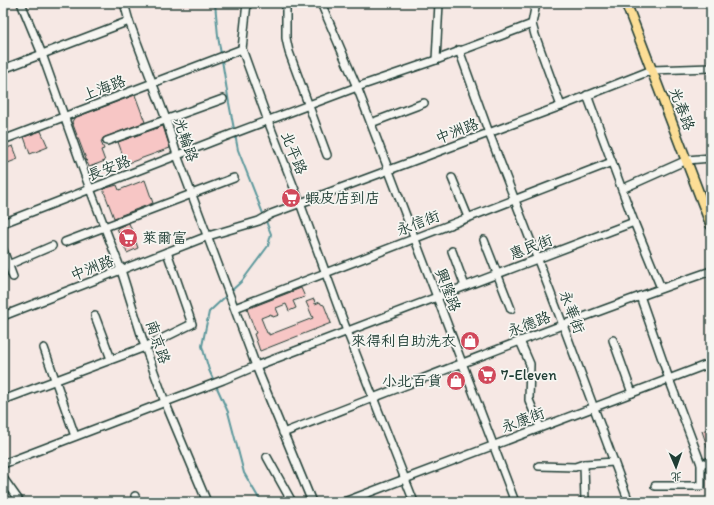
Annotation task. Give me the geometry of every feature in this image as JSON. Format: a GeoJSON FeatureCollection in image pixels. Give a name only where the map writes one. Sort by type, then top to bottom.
{"type":"FeatureCollection","features":[{"type":"Feature","properties":{"kind":"main road","name":"光春路"},"geometry":{"type":"LineString","coordinates":[[626,3],[711,225]]}},
{"type":"Feature","properties":{"kind":"street","name":"南京路"},"geometry":{"type":"LineString","coordinates":[[21,3],[42,54],[90,189],[121,270],[145,347],[165,402],[207,502]]}},
{"type":"Feature","properties":{"kind":"street","name":"光輪路"},"geometry":{"type":"LineString","coordinates":[[124,3],[129,21],[166,119],[177,155],[234,306]]}},
{"type":"Feature","properties":{"kind":"street","name":"北平路"},"geometry":{"type":"LineString","coordinates":[[247,3],[242,49],[347,331],[414,502]]}},
{"type":"Feature","properties":{"kind":"street"},"geometry":{"type":"LineString","coordinates":[[286,3],[286,38],[288,52],[327,155]]}},
{"type":"Feature","properties":{"kind":"street","name":"興隆路"},"geometry":{"type":"LineString","coordinates":[[321,3],[371,123],[514,502]]}},
{"type":"Feature","properties":{"kind":"street"},"geometry":{"type":"LineString","coordinates":[[436,60],[439,3]]}},
{"type":"Feature","properties":{"kind":"street"},"geometry":{"type":"LineString","coordinates":[[536,3],[532,24],[561,106]]}},
{"type":"Feature","properties":{"kind":"street"},"geometry":{"type":"LineString","coordinates":[[3,69],[129,21]]}},
{"type":"Feature","properties":{"kind":"street"},"geometry":{"type":"LineString","coordinates":[[268,121],[357,87],[436,60],[459,50],[532,24]]}},
{"type":"Feature","properties":{"kind":"street","name":"上海路"},"geometry":{"type":"LineString","coordinates":[[3,140],[242,49]]}},
{"type":"Feature","properties":{"kind":"street","name":"永華街"},"geometry":{"type":"LineString","coordinates":[[459,50],[488,133],[563,325],[629,502]]}},
{"type":"Feature","properties":{"kind":"street","name":"中洲路"},"geometry":{"type":"LineString","coordinates":[[3,316],[208,236],[259,221],[271,214],[561,106],[652,70],[711,68]]}},
{"type":"Feature","properties":{"kind":"street"},"geometry":{"type":"LineString","coordinates":[[587,95],[634,222],[661,288]]}},
{"type":"Feature","properties":{"kind":"street"},"geometry":{"type":"LineString","coordinates":[[107,141],[223,100]]}},
{"type":"Feature","properties":{"kind":"street"},"geometry":{"type":"LineString","coordinates":[[371,123],[424,104]]}},
{"type":"Feature","properties":{"kind":"street","name":"長安路"},"geometry":{"type":"LineString","coordinates":[[3,223],[268,121]]}},
{"type":"Feature","properties":{"kind":"street"},"geometry":{"type":"LineString","coordinates":[[622,189],[687,160],[711,158]]}},
{"type":"Feature","properties":{"kind":"street","name":"永信街"},"geometry":{"type":"LineString","coordinates":[[234,306],[612,162]]}},
{"type":"Feature","properties":{"kind":"street"},"geometry":{"type":"LineString","coordinates":[[65,242],[193,195],[234,178]]}},
{"type":"Feature","properties":{"kind":"street"},"geometry":{"type":"LineString","coordinates":[[452,178],[468,218]]}},
{"type":"Feature","properties":{"kind":"street","name":"惠民街"},"geometry":{"type":"LineString","coordinates":[[436,297],[634,222]]}},
{"type":"Feature","properties":{"kind":"street"},"geometry":{"type":"LineString","coordinates":[[484,240],[511,309]]}},
{"type":"Feature","properties":{"kind":"street"},"geometry":{"type":"LineString","coordinates":[[8,265],[52,246]]}},
{"type":"Feature","properties":{"kind":"street"},"geometry":{"type":"LineString","coordinates":[[3,250],[13,277]]}},
{"type":"Feature","properties":{"kind":"street"},"geometry":{"type":"LineString","coordinates":[[452,251],[465,286]]}},
{"type":"Feature","properties":{"kind":"street"},"geometry":{"type":"LineString","coordinates":[[3,400],[145,347],[192,324],[167,252]]}},
{"type":"Feature","properties":{"kind":"street","name":"永德路"},"geometry":{"type":"LineString","coordinates":[[283,433],[520,341],[661,288],[711,271]]}},
{"type":"Feature","properties":{"kind":"street"},"geometry":{"type":"LineString","coordinates":[[640,296],[701,464],[701,486],[655,486]]}},
{"type":"Feature","properties":{"kind":"street"},"geometry":{"type":"LineString","coordinates":[[3,464],[436,297]]}},
{"type":"Feature","properties":{"kind":"street"},"geometry":{"type":"LineString","coordinates":[[234,306],[256,366],[312,502]]}},
{"type":"Feature","properties":{"kind":"street"},"geometry":{"type":"LineString","coordinates":[[95,316],[111,359]]}},
{"type":"Feature","properties":{"kind":"street"},"geometry":{"type":"LineString","coordinates":[[613,340],[632,393]]}},
{"type":"Feature","properties":{"kind":"street"},"geometry":{"type":"LineString","coordinates":[[520,341],[530,364],[530,400],[540,427]]}},
{"type":"Feature","properties":{"kind":"street"},"geometry":{"type":"LineString","coordinates":[[44,348],[54,381],[75,436]]}},
{"type":"Feature","properties":{"kind":"street","name":"永康街"},"geometry":{"type":"LineString","coordinates":[[344,502],[711,363]]}},
{"type":"Feature","properties":{"kind":"street"},"geometry":{"type":"LineString","coordinates":[[267,457],[292,502]]}},
{"type":"Feature","properties":{"kind":"street"},"geometry":{"type":"LineString","coordinates":[[701,464],[711,461]]}},
{"type":"Feature","properties":{"kind":"street"},"geometry":{"type":"LineString","coordinates":[[539,466],[576,466],[614,462]]}},
{"type":"Feature","properties":{"kind":"street"},"geometry":{"type":"LineString","coordinates":[[584,464],[585,502]]}},
{"type":"Feature","properties":{"kind":"street"},"geometry":{"type":"LineString","coordinates":[[3,478],[20,502]]}},
{"type":"Feature","properties":{"kind":"building"},"geometry":{"type":"Polygon","coordinates":[[[135,95],[145,122],[103,138],[101,142],[104,149],[101,150],[105,161],[89,167],[72,122],[74,118],[135,95]]]}},
{"type":"Feature","properties":{"kind":"building"},"geometry":{"type":"Polygon","coordinates":[[[163,126],[170,148],[126,164],[118,142],[163,126]]]}},
{"type":"Feature","properties":{"kind":"building"},"geometry":{"type":"Polygon","coordinates":[[[41,131],[48,147],[30,154],[24,137],[41,131]]]}},
{"type":"Feature","properties":{"kind":"building"},"geometry":{"type":"Polygon","coordinates":[[[13,146],[18,159],[3,165],[3,149],[13,146]]]}},
{"type":"Feature","properties":{"kind":"building"},"geometry":{"type":"Polygon","coordinates":[[[145,180],[153,203],[114,218],[103,189],[117,185],[119,190],[145,180]]]}},
{"type":"Feature","properties":{"kind":"building","name":"萊爾富"},"geometry":{"type":"Polygon","coordinates":[[[129,223],[138,248],[127,253],[117,228],[129,223]]]}},
{"type":"Feature","properties":{"kind":"building"},"geometry":{"type":"Polygon","coordinates":[[[301,288],[305,297],[293,301],[296,308],[289,311],[286,304],[276,308],[279,315],[273,317],[271,314],[261,318],[267,333],[269,333],[269,335],[313,318],[306,302],[314,299],[315,304],[320,302],[324,305],[331,323],[260,351],[254,334],[256,333],[247,309],[301,288]]]}},
{"type":"Feature","properties":{"kind":"building"},"geometry":{"type":"Polygon","coordinates":[[[711,428],[711,454],[710,455],[702,431],[711,428]]]}},
{"type":"Feature","properties":{"kind":"waterway"},"geometry":{"type":"LineString","coordinates":[[215,3],[218,36],[238,150],[271,234],[268,246],[242,281],[230,292]]}},
{"type":"Feature","properties":{"kind":"waterway"},"geometry":{"type":"LineString","coordinates":[[227,295],[209,312],[202,346],[209,370],[228,412],[244,473],[261,502]]}},
{"type":"Feature","properties":{"kind":"place","name":"蝦皮店到店"},"geometry":{"type":"Point","coordinates":[291,198]}},
{"type":"Feature","properties":{"kind":"place","name":"萊爾富"},"geometry":{"type":"Point","coordinates":[128,238]}},
{"type":"Feature","properties":{"kind":"place","name":"來得利自助洗衣"},"geometry":{"type":"Point","coordinates":[470,341]}},
{"type":"Feature","properties":{"kind":"place","name":"7-Eleven"},"geometry":{"type":"Point","coordinates":[487,375]}},
{"type":"Feature","properties":{"kind":"place","name":"小北百貨"},"geometry":{"type":"Point","coordinates":[456,381]}}]}
